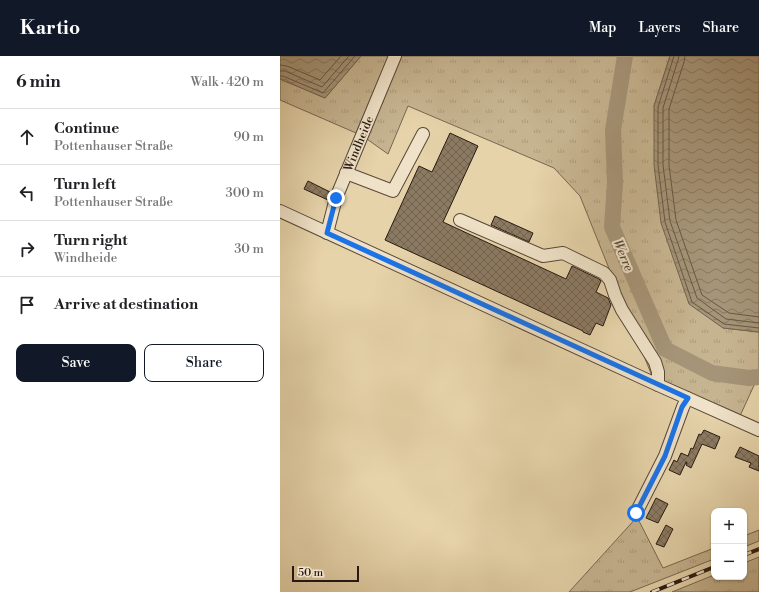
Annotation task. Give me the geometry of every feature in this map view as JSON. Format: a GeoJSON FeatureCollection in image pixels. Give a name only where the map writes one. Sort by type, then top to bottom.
{"type":"FeatureCollection","features":[{"type":"Feature","properties":{"kind":"street","name":"Windheide"},"geometry":{"type":"LineString","coordinates":[[327,233],[336,198],[395,56]]}},
{"type":"Feature","properties":{"kind":"street"},"geometry":{"type":"LineString","coordinates":[[346,173],[393,191],[423,134]]}},
{"type":"Feature","properties":{"kind":"street"},"geometry":{"type":"LineString","coordinates":[[280,211],[759,430]]}},
{"type":"Feature","properties":{"kind":"street"},"geometry":{"type":"LineString","coordinates":[[460,220],[543,256],[563,253],[604,273],[610,280],[622,310],[655,362],[658,372],[658,385]]}},
{"type":"Feature","properties":{"kind":"street"},"geometry":{"type":"LineString","coordinates":[[636,513],[665,456],[682,407],[688,398]]}},
{"type":"Feature","properties":{"kind":"green space"},"geometry":{"type":"Polygon","coordinates":[[[361,56],[389,56],[356,133],[280,100],[280,79],[325,98],[361,56]]]}},
{"type":"Feature","properties":{"kind":"green space"},"geometry":{"type":"Polygon","coordinates":[[[400,56],[670,56],[654,106],[723,328],[759,332],[759,381],[756,381],[740,416],[652,376],[580,196],[554,168],[408,106],[388,154],[364,137],[400,56]]]}},
{"type":"Feature","properties":{"kind":"green space"},"geometry":{"type":"Polygon","coordinates":[[[637,517],[663,568],[711,549],[711,560],[630,592],[569,592],[637,517]]]}},
{"type":"Feature","properties":{"kind":"green space"},"geometry":{"type":"Polygon","coordinates":[[[759,530],[759,541],[747,546],[747,535],[759,530]]]}},
{"type":"Feature","properties":{"kind":"green space"},"geometry":{"type":"Polygon","coordinates":[[[759,557],[759,592],[672,592],[711,576],[711,580],[747,580],[747,562],[759,557]]]}},
{"type":"Feature","properties":{"kind":"water"},"geometry":{"type":"Polygon","coordinates":[[[280,56],[361,56],[325,98],[280,79],[280,56]]]}},
{"type":"Feature","properties":{"kind":"water"},"geometry":{"type":"Polygon","coordinates":[[[670,56],[759,56],[759,332],[723,328],[689,304],[661,223],[654,165],[654,106],[670,56]]]}},
{"type":"Feature","properties":{"kind":"building"},"geometry":{"type":"Polygon","coordinates":[[[450,133],[478,146],[443,222],[566,279],[572,266],[599,279],[601,281],[596,292],[608,298],[611,305],[603,326],[596,323],[590,335],[385,240],[419,166],[432,172],[450,133]]]}},
{"type":"Feature","properties":{"kind":"building"},"geometry":{"type":"Polygon","coordinates":[[[308,181],[330,192],[328,200],[304,189],[308,181]]]}},
{"type":"Feature","properties":{"kind":"building"},"geometry":{"type":"Polygon","coordinates":[[[495,216],[533,233],[529,242],[491,225],[495,216]]]}},
{"type":"Feature","properties":{"kind":"building"},"geometry":{"type":"Polygon","coordinates":[[[704,430],[720,437],[715,449],[702,444],[691,468],[686,465],[686,462],[680,475],[669,470],[674,460],[677,462],[681,453],[688,456],[691,448],[693,449],[699,434],[701,435],[704,430]]]}},
{"type":"Feature","properties":{"kind":"building"},"geometry":{"type":"Polygon","coordinates":[[[740,447],[759,456],[759,471],[749,467],[751,463],[735,457],[740,447]]]}},
{"type":"Feature","properties":{"kind":"building"},"geometry":{"type":"Polygon","coordinates":[[[656,498],[668,504],[658,523],[646,518],[656,498]]]}},
{"type":"Feature","properties":{"kind":"building"},"geometry":{"type":"Polygon","coordinates":[[[666,525],[673,529],[664,547],[656,544],[666,525]]]}},
{"type":"Feature","properties":{"kind":"waterway","name":"Werre"},"geometry":{"type":"LineString","coordinates":[[625,56],[613,130],[615,183],[612,227],[665,349],[712,373],[749,378],[759,377]]}},
{"type":"Feature","properties":{"kind":"railway"},"geometry":{"type":"LineString","coordinates":[[747,554],[759,549]]}},
{"type":"Feature","properties":{"kind":"railway"},"geometry":{"type":"LineString","coordinates":[[652,592],[711,568]]}},
{"type":"Feature","properties":{"kind":"route"},"geometry":{"type":"LineString","coordinates":[[336,198],[327,233],[688,398],[682,407],[665,456],[636,513]]}}]}
